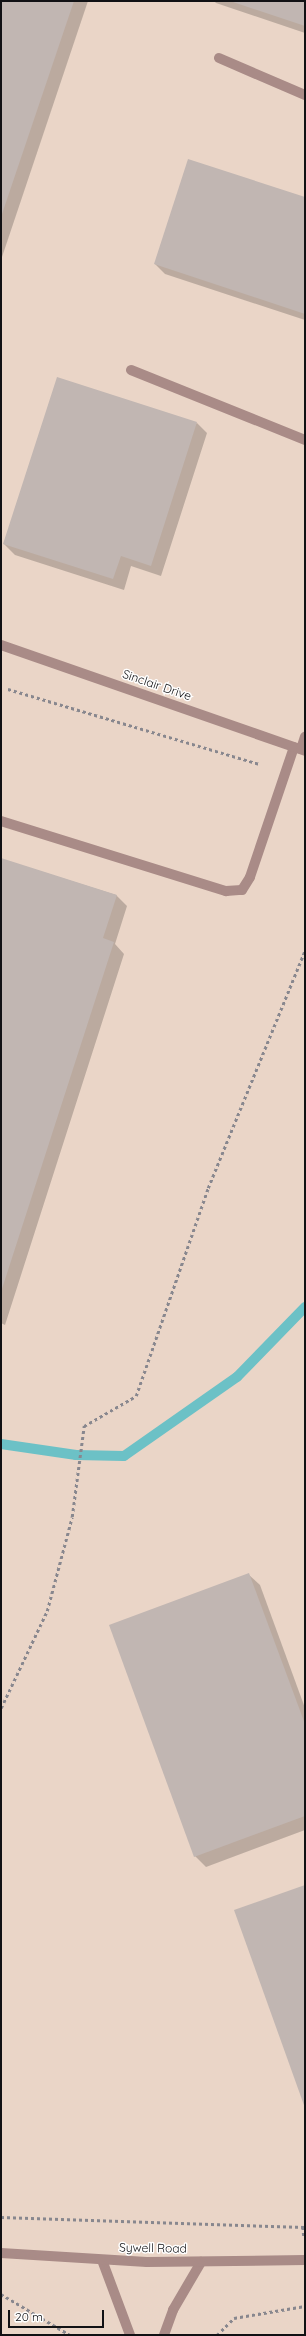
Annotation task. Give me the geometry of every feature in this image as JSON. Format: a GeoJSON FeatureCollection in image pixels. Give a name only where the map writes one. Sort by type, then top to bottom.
{"type":"FeatureCollection","features":[{"type":"Feature","properties":{"kind":"street"},"geometry":{"type":"LineString","coordinates":[[219,58],[305,95]]}},
{"type":"Feature","properties":{"kind":"street"},"geometry":{"type":"LineString","coordinates":[[131,370],[305,440]]}},
{"type":"Feature","properties":{"kind":"street","name":"Sinclair Drive"},"geometry":{"type":"LineString","coordinates":[[1,644],[300,749]]}},
{"type":"Feature","properties":{"kind":"street"},"geometry":{"type":"LineString","coordinates":[[1,821],[226,891],[242,890],[250,877],[305,737]]}},
{"type":"Feature","properties":{"kind":"street","name":"Sywell Road"},"geometry":{"type":"LineString","coordinates":[[1,2253],[102,2260],[201,2262],[305,2260]]}},
{"type":"Feature","properties":{"kind":"street"},"geometry":{"type":"LineString","coordinates":[[102,2260],[130,2335]]}},
{"type":"Feature","properties":{"kind":"street"},"geometry":{"type":"LineString","coordinates":[[164,2335],[173,2310],[201,2262]]}},
{"type":"Feature","properties":{"kind":"path"},"geometry":{"type":"LineString","coordinates":[[8,689],[259,764]]}},
{"type":"Feature","properties":{"kind":"path"},"geometry":{"type":"LineString","coordinates":[[1,1708],[48,1611],[72,1517],[84,1426],[136,1396],[208,1188],[305,950]]}},
{"type":"Feature","properties":{"kind":"path"},"geometry":{"type":"LineString","coordinates":[[1,2217],[304,2227],[304,2238]]}},
{"type":"Feature","properties":{"kind":"path"},"geometry":{"type":"LineString","coordinates":[[1,2294],[70,2335]]}},
{"type":"Feature","properties":{"kind":"path"},"geometry":{"type":"LineString","coordinates":[[217,2335],[234,2318],[305,2306]]}},
{"type":"Feature","properties":{"kind":"shaded area"},"geometry":{"type":"Polygon","coordinates":[[[1,1],[305,1],[305,2335],[1,2335],[1,1]]]}},
{"type":"Feature","properties":{"kind":"building"},"geometry":{"type":"Polygon","coordinates":[[[1,1],[74,1],[1,217],[1,1]]]}},
{"type":"Feature","properties":{"kind":"building"},"geometry":{"type":"Polygon","coordinates":[[[230,1],[305,1],[305,26],[230,1]]]}},
{"type":"Feature","properties":{"kind":"building"},"geometry":{"type":"Polygon","coordinates":[[[188,159],[305,197],[305,314],[154,264],[188,159]]]}},
{"type":"Feature","properties":{"kind":"building"},"geometry":{"type":"Polygon","coordinates":[[[57,377],[197,422],[151,566],[121,556],[113,579],[3,544],[57,377]]]}},
{"type":"Feature","properties":{"kind":"building"},"geometry":{"type":"Polygon","coordinates":[[[1,858],[117,895],[103,938],[114,942],[1,1292],[1,858]]]}},
{"type":"Feature","properties":{"kind":"building"},"geometry":{"type":"Polygon","coordinates":[[[249,1573],[305,1724],[305,1816],[194,1857],[109,1625],[249,1573]]]}},
{"type":"Feature","properties":{"kind":"building"},"geometry":{"type":"Polygon","coordinates":[[[305,1885],[305,2108],[234,1910],[305,1885]]]}},
{"type":"Feature","properties":{"kind":"waterway"},"geometry":{"type":"LineString","coordinates":[[1,1444],[76,1455],[124,1456],[237,1377],[305,1307]]}}]}
